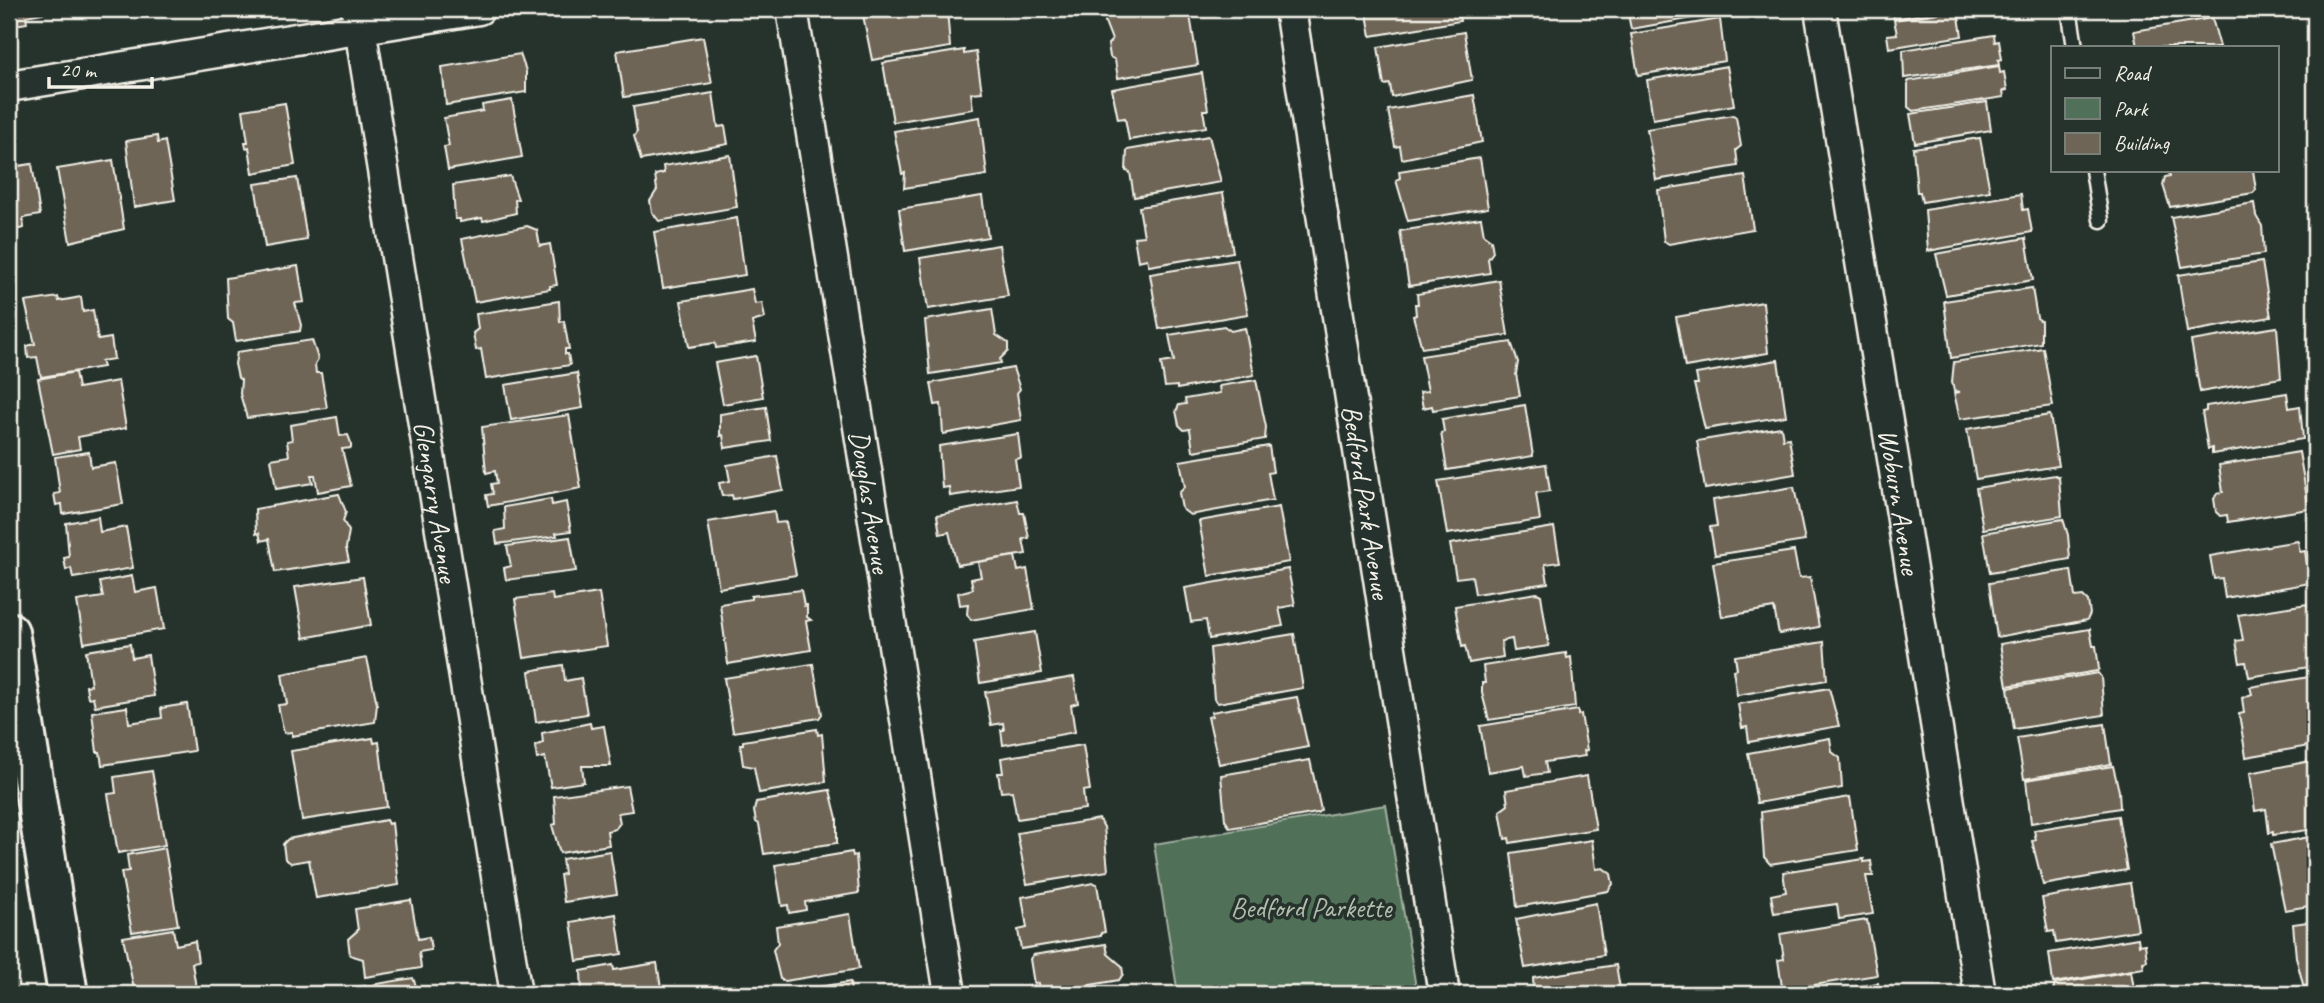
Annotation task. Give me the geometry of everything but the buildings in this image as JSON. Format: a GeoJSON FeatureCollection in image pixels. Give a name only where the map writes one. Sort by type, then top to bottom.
{"type":"FeatureCollection","features":[{"type":"Feature","properties":{"kind":"main road"},"geometry":{"type":"LineString","coordinates":[[9,632],[68,994]]}},
{"type":"Feature","properties":{"kind":"street"},"geometry":{"type":"LineString","coordinates":[[9,86],[358,18],[479,9]]}},
{"type":"Feature","properties":{"kind":"street","name":"Douglas Avenue"},"geometry":{"type":"LineString","coordinates":[[792,9],[950,994]]}},
{"type":"Feature","properties":{"kind":"street","name":"Bedford Park Avenue"},"geometry":{"type":"LineString","coordinates":[[1290,9],[1444,994]]}},
{"type":"Feature","properties":{"kind":"street","name":"Woburn Avenue"},"geometry":{"type":"LineString","coordinates":[[1820,9],[1980,994]]}},
{"type":"Feature","properties":{"kind":"street","name":"Glengarry Avenue"},"geometry":{"type":"LineString","coordinates":[[358,18],[516,994]]}},
{"type":"Feature","properties":{"kind":"lane"},"geometry":{"type":"LineString","coordinates":[[2069,9],[2075,46]]}},
{"type":"Feature","properties":{"kind":"lane"},"geometry":{"type":"LineString","coordinates":[[2093,172],[2101,220]]}},
{"type":"Feature","properties":{"kind":"green space","name":"Bedford Parkette"},"geometry":{"type":"Polygon","coordinates":[[[1386,805],[1417,994],[1178,994],[1154,844],[1386,805]]]}}]}
